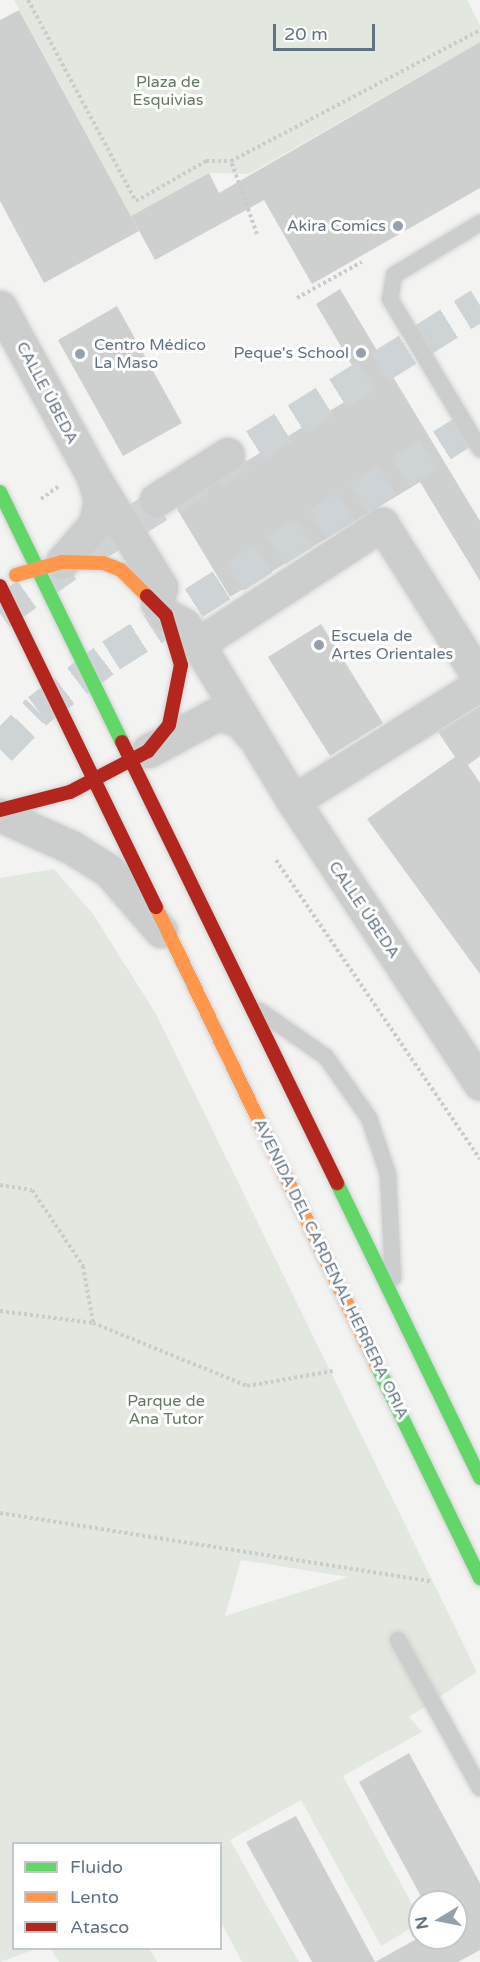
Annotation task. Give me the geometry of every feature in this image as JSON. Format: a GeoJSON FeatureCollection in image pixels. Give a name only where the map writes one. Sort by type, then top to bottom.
{"type":"FeatureCollection","features":[{"type":"Feature","properties":{"kind":"main road"},"geometry":{"type":"LineString","coordinates":[[0,492],[10,512],[49,565],[139,757],[250,1004],[480,1478]]}},
{"type":"Feature","properties":{"kind":"main road"},"geometry":{"type":"LineString","coordinates":[[0,581],[49,565],[103,563],[121,570],[161,609]]}},
{"type":"Feature","properties":{"kind":"main road","name":"AVENIDA DEL CARDENAL HERRERA ORIA"},"geometry":{"type":"LineString","coordinates":[[0,586],[480,1578]]}},
{"type":"Feature","properties":{"kind":"main road","name":"AVENIDA DEL CARDENAL HERRERA ORIA"},"geometry":{"type":"LineString","coordinates":[[0,813],[45,802],[96,781],[139,757],[169,724],[176,705],[181,665],[161,609]]}},
{"type":"Feature","properties":{"kind":"street","name":"CALLE ÚBEDA"},"geometry":{"type":"LineString","coordinates":[[0,307],[90,472],[161,587],[161,609],[184,625],[198,644],[293,801],[480,1084]]}},
{"type":"Feature","properties":{"kind":"street"},"geometry":{"type":"LineString","coordinates":[[156,500],[228,454]]}},
{"type":"Feature","properties":{"kind":"street","name":"CALLE ÚBEDA"},"geometry":{"type":"LineString","coordinates":[[49,565],[95,524],[100,501],[90,472]]}},
{"type":"Feature","properties":{"kind":"street"},"geometry":{"type":"LineString","coordinates":[[198,644],[382,524],[480,679]]}},
{"type":"Feature","properties":{"kind":"street"},"geometry":{"type":"LineString","coordinates":[[293,801],[480,684]]}},
{"type":"Feature","properties":{"kind":"street","name":"CALLE ÚBEDA"},"geometry":{"type":"LineString","coordinates":[[139,757],[217,714],[239,720],[252,734]]}},
{"type":"Feature","properties":{"kind":"street","name":"AVENIDA DEL CARDENAL HERRERA ORIA"},"geometry":{"type":"LineString","coordinates":[[0,813],[71,847],[109,871],[182,959]]}},
{"type":"Feature","properties":{"kind":"lane"},"geometry":{"type":"LineString","coordinates":[[480,223],[394,275],[390,298],[480,449]]}},
{"type":"Feature","properties":{"kind":"lane"},"geometry":{"type":"LineString","coordinates":[[250,1004],[326,1057],[355,1093],[369,1118],[388,1174],[391,1269],[398,1311]]}},
{"type":"Feature","properties":{"kind":"lane"},"geometry":{"type":"LineString","coordinates":[[398,1640],[480,1788]]}},
{"type":"Feature","properties":{"kind":"path"},"geometry":{"type":"LineString","coordinates":[[28,0],[136,201],[206,161],[231,161],[480,30]]}},
{"type":"Feature","properties":{"kind":"path"},"geometry":{"type":"LineString","coordinates":[[231,161],[257,234]]}},
{"type":"Feature","properties":{"kind":"path"},"geometry":{"type":"LineString","coordinates":[[297,298],[362,262]]}},
{"type":"Feature","properties":{"kind":"path"},"geometry":{"type":"LineString","coordinates":[[10,512],[34,503],[90,472]]}},
{"type":"Feature","properties":{"kind":"path"},"geometry":{"type":"LineString","coordinates":[[276,860],[480,1159]]}},
{"type":"Feature","properties":{"kind":"path"},"geometry":{"type":"LineString","coordinates":[[0,1185],[32,1190],[83,1266],[93,1323]]}},
{"type":"Feature","properties":{"kind":"path"},"geometry":{"type":"LineString","coordinates":[[0,1311],[93,1323],[247,1386],[333,1371]]}},
{"type":"Feature","properties":{"kind":"path"},"geometry":{"type":"LineString","coordinates":[[0,1513],[431,1581]]}},
{"type":"Feature","properties":{"kind":"green space","name":"Plaza de Esquivias"},"geometry":{"type":"Polygon","coordinates":[[[14,0],[467,0],[480,25],[480,42],[249,174],[209,173],[131,216],[14,0]]]}},
{"type":"Feature","properties":{"kind":"green space","name":"Parque de Ana Tutor"},"geometry":{"type":"Polygon","coordinates":[[[54,869],[93,914],[156,1014],[477,1672],[409,1717],[422,1732],[343,1776],[408,1897],[408,1930],[381,1946],[301,1800],[230,1840],[299,1962],[242,1962],[222,1924],[222,1842],[12,1842],[12,1950],[33,1950],[0,1962],[0,878],[54,869]],[[241,1560],[225,1616],[348,1577],[241,1560]]]}},
{"type":"Feature","properties":{"kind":"green space"},"geometry":{"type":"Polygon","coordinates":[[[52,1950],[151,1950],[157,1962],[59,1962],[52,1950]]]}},
{"type":"Feature","properties":{"kind":"building"},"geometry":{"type":"Polygon","coordinates":[[[19,10],[139,231],[44,283],[0,201],[0,20],[19,10]]]}},
{"type":"Feature","properties":{"kind":"building"},"geometry":{"type":"Polygon","coordinates":[[[480,42],[480,188],[312,284],[264,200],[155,260],[131,216],[209,173],[219,193],[480,42]]]}},
{"type":"Feature","properties":{"kind":"building"},"geometry":{"type":"Polygon","coordinates":[[[340,289],[480,521],[480,581],[420,482],[230,597],[177,509],[245,462],[366,389],[316,304],[340,289]]]}},
{"type":"Feature","properties":{"kind":"building"},"geometry":{"type":"Polygon","coordinates":[[[117,306],[182,423],[123,456],[58,340],[117,306]]]}},
{"type":"Feature","properties":{"kind":"building"},"geometry":{"type":"Polygon","coordinates":[[[321,624],[383,723],[330,756],[268,657],[321,624]]]}},
{"type":"Feature","properties":{"kind":"building"},"geometry":{"type":"Polygon","coordinates":[[[480,706],[480,756],[468,765],[480,783],[480,974],[367,819],[455,757],[438,732],[480,706]]]}},
{"type":"Feature","properties":{"kind":"building"},"geometry":{"type":"Polygon","coordinates":[[[409,1753],[480,1883],[480,1950],[458,1962],[375,1962],[408,1944],[408,1950],[468,1950],[468,1890],[418,1890],[359,1782],[409,1753]]]}},
{"type":"Feature","properties":{"kind":"building"},"geometry":{"type":"Polygon","coordinates":[[[296,1816],[375,1962],[312,1962],[246,1842],[296,1816]]]}},
{"type":"Feature","properties":{"kind":"tunnel"},"geometry":{"type":"LineString","coordinates":[[0,613],[89,549],[480,304]]}},
{"type":"Feature","properties":{"kind":"tunnel"},"geometry":{"type":"LineString","coordinates":[[0,749],[38,710],[111,655],[480,421]]}},
{"type":"Feature","properties":{"kind":"traffic: fast"},"geometry":{"type":"LineString","coordinates":[[0,492],[122,742]]}},
{"type":"Feature","properties":{"kind":"traffic: fast"},"geometry":{"type":"LineString","coordinates":[[337,1183],[480,1478]]}},
{"type":"Feature","properties":{"kind":"traffic: fast"},"geometry":{"type":"LineString","coordinates":[[377,1366],[480,1578]]}},
{"type":"Feature","properties":{"kind":"traffic: slow"},"geometry":{"type":"LineString","coordinates":[[16,575],[62,562],[103,563],[121,570],[147,596]]}},
{"type":"Feature","properties":{"kind":"traffic: slow"},"geometry":{"type":"LineString","coordinates":[[156,907],[377,1366]]}},
{"type":"Feature","properties":{"kind":"traffic: jam"},"geometry":{"type":"LineString","coordinates":[[0,586],[156,907]]}},
{"type":"Feature","properties":{"kind":"traffic: jam"},"geometry":{"type":"LineString","coordinates":[[0,810],[70,792],[148,751],[169,725],[181,665],[166,615],[147,596]]}},
{"type":"Feature","properties":{"kind":"traffic: jam"},"geometry":{"type":"LineString","coordinates":[[122,742],[337,1183]]}},
{"type":"Feature","properties":{"kind":"place","name":"Akira Comics"},"geometry":{"type":"Point","coordinates":[398,226]}},
{"type":"Feature","properties":{"kind":"place","name":"Peque's School"},"geometry":{"type":"Point","coordinates":[361,353]}},
{"type":"Feature","properties":{"kind":"place","name":"Centro Médico La Maso"},"geometry":{"type":"Point","coordinates":[80,354]}},
{"type":"Feature","properties":{"kind":"place","name":"Escuela de Artes Orientales"},"geometry":{"type":"Point","coordinates":[319,645]}}]}
